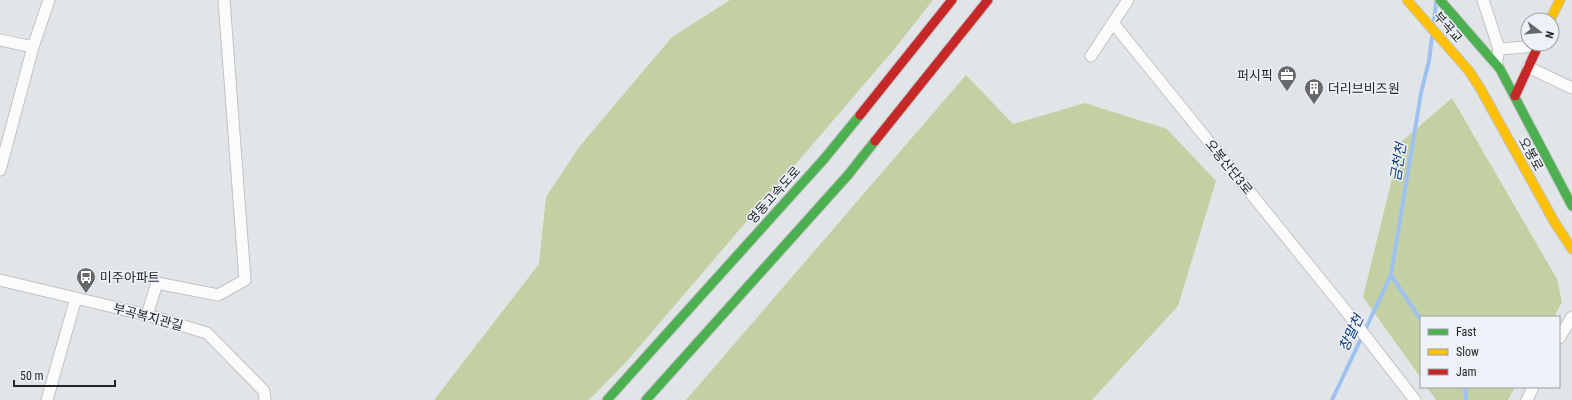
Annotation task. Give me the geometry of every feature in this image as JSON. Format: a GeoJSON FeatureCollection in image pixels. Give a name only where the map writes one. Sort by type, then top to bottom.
{"type":"FeatureCollection","features":[{"type":"Feature","properties":{"kind":"main road","name":"영동고속도로"},"geometry":{"type":"LineString","coordinates":[[606,400],[824,159],[952,0]]}},
{"type":"Feature","properties":{"kind":"main road"},"geometry":{"type":"LineString","coordinates":[[646,400],[848,175],[988,0]]}},
{"type":"Feature","properties":{"kind":"main road","name":"부곡교"},"geometry":{"type":"LineString","coordinates":[[1407,0],[1469,71]]}},
{"type":"Feature","properties":{"kind":"main road","name":"부곡교"},"geometry":{"type":"LineString","coordinates":[[1440,0],[1476,41]]}},
{"type":"Feature","properties":{"kind":"main road"},"geometry":{"type":"LineString","coordinates":[[1554,12],[1560,0]]}},
{"type":"Feature","properties":{"kind":"main road","name":"오봉로"},"geometry":{"type":"LineString","coordinates":[[1476,41],[1500,69],[1569,197],[1572,206]]}},
{"type":"Feature","properties":{"kind":"main road"},"geometry":{"type":"LineString","coordinates":[[1515,96],[1535,52]]}},
{"type":"Feature","properties":{"kind":"main road","name":"오봉로"},"geometry":{"type":"LineString","coordinates":[[1469,71],[1480,88],[1555,224],[1572,249]]}},
{"type":"Feature","properties":{"kind":"street"},"geometry":{"type":"LineString","coordinates":[[0,170],[33,47],[49,0]]}},
{"type":"Feature","properties":{"kind":"street"},"geometry":{"type":"LineString","coordinates":[[147,316],[156,283],[218,295],[245,280],[224,0]]}},
{"type":"Feature","properties":{"kind":"street"},"geometry":{"type":"LineString","coordinates":[[1091,56],[1128,0]]}},
{"type":"Feature","properties":{"kind":"street"},"geometry":{"type":"LineString","coordinates":[[1483,0],[1499,49],[1496,64]]}},
{"type":"Feature","properties":{"kind":"street","name":"오봉산단3로"},"geometry":{"type":"LineString","coordinates":[[1113,23],[1346,311],[1415,400]]}},
{"type":"Feature","properties":{"kind":"street"},"geometry":{"type":"LineString","coordinates":[[0,40],[33,47]]}},
{"type":"Feature","properties":{"kind":"street"},"geometry":{"type":"LineString","coordinates":[[1499,49],[1520,47]]}},
{"type":"Feature","properties":{"kind":"street"},"geometry":{"type":"LineString","coordinates":[[1528,67],[1572,88]]}},
{"type":"Feature","properties":{"kind":"street","name":"부곡복지관길"},"geometry":{"type":"LineString","coordinates":[[0,280],[147,316],[207,333],[264,391],[265,400]]}},
{"type":"Feature","properties":{"kind":"street"},"geometry":{"type":"LineString","coordinates":[[46,400],[76,298]]}},
{"type":"Feature","properties":{"kind":"street"},"geometry":{"type":"LineString","coordinates":[[1560,336],[1572,316]]}},
{"type":"Feature","properties":{"kind":"street"},"geometry":{"type":"LineString","coordinates":[[1527,400],[1533,388]]}},
{"type":"Feature","properties":{"kind":"green space"},"geometry":{"type":"Polygon","coordinates":[[[730,0],[933,0],[896,47],[627,361],[589,400],[434,400],[539,264],[546,197],[579,147],[672,37],[730,0]]]}},
{"type":"Feature","properties":{"kind":"green space"},"geometry":{"type":"Polygon","coordinates":[[[966,75],[1013,124],[1085,103],[1167,129],[1216,181],[1178,306],[1092,400],[686,400],[966,75]]]}},
{"type":"Feature","properties":{"kind":"green space"},"geometry":{"type":"Polygon","coordinates":[[[1452,98],[1557,279],[1562,302],[1555,316],[1420,316],[1420,377],[1363,297],[1401,142],[1452,98]]]}},
{"type":"Feature","properties":{"kind":"green space"},"geometry":{"type":"Polygon","coordinates":[[[1428,388],[1514,388],[1508,400],[1436,400],[1428,388]]]}},
{"type":"Feature","properties":{"kind":"waterway","name":"금천천"},"geometry":{"type":"LineString","coordinates":[[1434,23],[1436,2]]}},
{"type":"Feature","properties":{"kind":"waterway","name":"금천천"},"geometry":{"type":"LineString","coordinates":[[1420,318],[1391,275],[1421,93],[1429,61],[1432,36]]}},
{"type":"Feature","properties":{"kind":"waterway","name":"창말천"},"geometry":{"type":"LineString","coordinates":[[1332,400],[1391,275]]}},
{"type":"Feature","properties":{"kind":"waterway","name":"금천천"},"geometry":{"type":"LineString","coordinates":[[1465,388],[1466,400]]}},
{"type":"Feature","properties":{"kind":"traffic: fast"},"geometry":{"type":"LineString","coordinates":[[1440,0],[1500,69],[1572,206]]}},
{"type":"Feature","properties":{"kind":"traffic: fast"},"geometry":{"type":"LineString","coordinates":[[607,400],[824,159],[860,115]]}},
{"type":"Feature","properties":{"kind":"traffic: fast"},"geometry":{"type":"LineString","coordinates":[[646,400],[848,175],[875,141]]}},
{"type":"Feature","properties":{"kind":"traffic: slow"},"geometry":{"type":"LineString","coordinates":[[1407,0],[1469,71],[1480,88],[1555,223],[1572,249]]}},
{"type":"Feature","properties":{"kind":"traffic: slow"},"geometry":{"type":"LineString","coordinates":[[1554,12],[1560,0]]}},
{"type":"Feature","properties":{"kind":"traffic: jam"},"geometry":{"type":"LineString","coordinates":[[860,115],[952,0]]}},
{"type":"Feature","properties":{"kind":"traffic: jam"},"geometry":{"type":"LineString","coordinates":[[875,141],[988,0]]}},
{"type":"Feature","properties":{"kind":"traffic: jam"},"geometry":{"type":"LineString","coordinates":[[1515,96],[1535,52]]}},
{"type":"Feature","properties":{"kind":"place","name":"퍼시픽"},"geometry":{"type":"Point","coordinates":[1287,92]}},
{"type":"Feature","properties":{"kind":"place","name":"더리브비즈원"},"geometry":{"type":"Point","coordinates":[1314,105]}},
{"type":"Feature","properties":{"kind":"place","name":"미주아파트"},"geometry":{"type":"Point","coordinates":[86,294]}}]}
